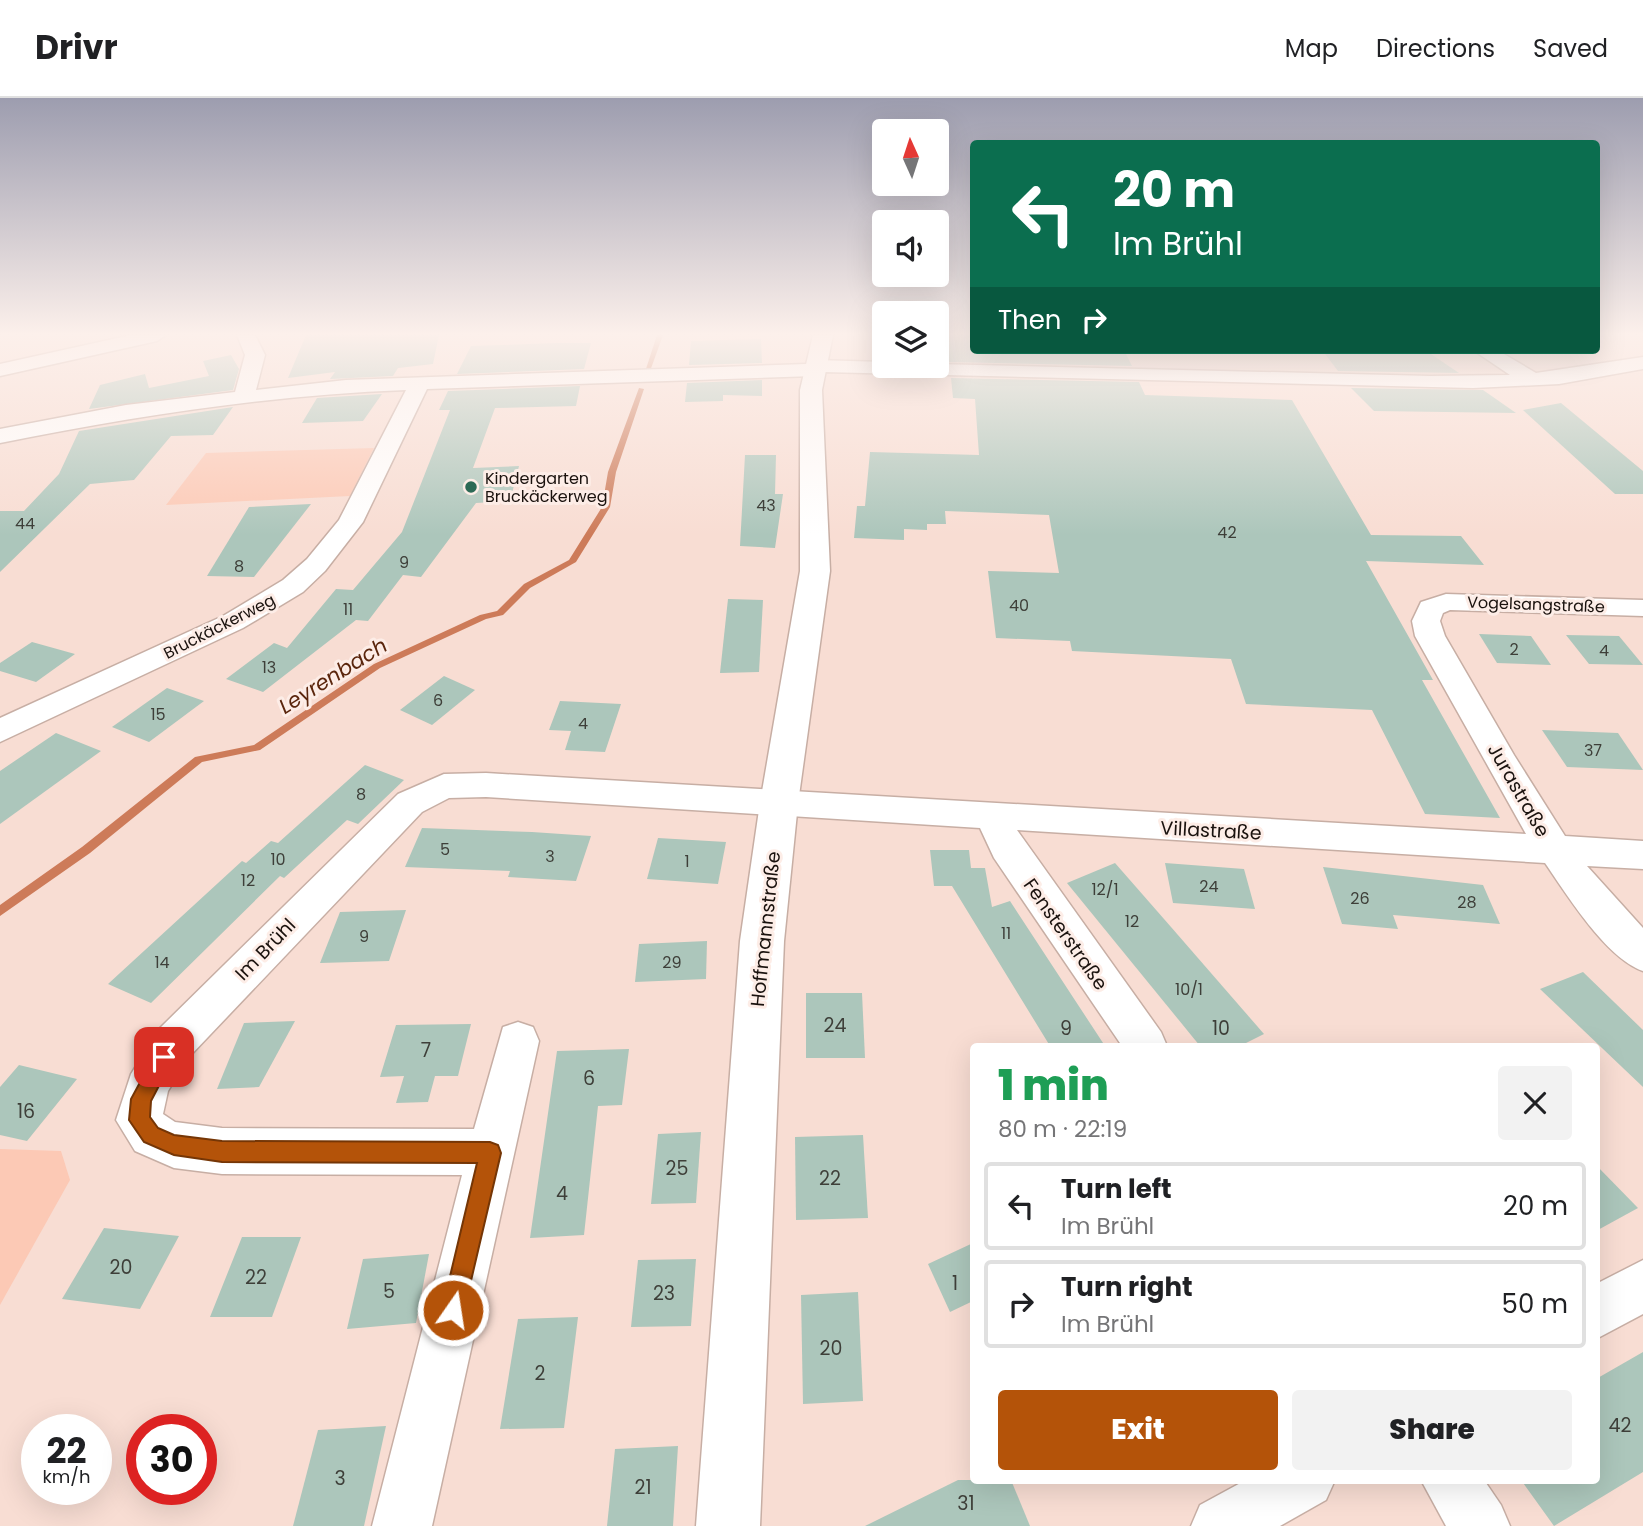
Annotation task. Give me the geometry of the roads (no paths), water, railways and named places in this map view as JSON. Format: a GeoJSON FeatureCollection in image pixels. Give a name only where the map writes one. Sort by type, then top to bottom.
{"type":"FeatureCollection","features":[{"type":"Feature","properties":{"kind":"street"},"geometry":{"type":"LineString","coordinates":[[0,436],[126,411],[205,402]]}},
{"type":"Feature","properties":{"kind":"street","name":"Bruckäckerweg"},"geometry":{"type":"LineString","coordinates":[[0,731],[233,622],[293,586],[316,565],[350,522],[411,402]]}},
{"type":"Feature","properties":{"kind":"street","name":"Hoffmannstraße"},"geometry":{"type":"LineString","coordinates":[[728,1526],[757,1003],[779,803],[815,571],[811,402]]}},
{"type":"Feature","properties":{"kind":"street","name":"Vogelsangstraße"},"geometry":{"type":"LineString","coordinates":[[1431,608],[1446,602],[1482,601],[1643,608]]}},
{"type":"Feature","properties":{"kind":"street","name":"Jurastraße"},"geometry":{"type":"LineString","coordinates":[[1431,608],[1426,621],[1430,636],[1555,850],[1599,908],[1643,954]]}},
{"type":"Feature","properties":{"kind":"street","name":"Im Brühl"},"geometry":{"type":"LineString","coordinates":[[490,1153],[243,1152],[187,1147],[151,1135],[139,1120],[141,1099],[154,1072],[174,1043],[410,803],[424,794],[444,786],[464,784],[779,803]]}},
{"type":"Feature","properties":{"kind":"street","name":"Villastraße"},"geometry":{"type":"LineString","coordinates":[[779,803],[1643,855]]}},
{"type":"Feature","properties":{"kind":"street","name":"Fensterstraße"},"geometry":{"type":"LineString","coordinates":[[993,817],[1007,848],[1144,1043]]}},
{"type":"Feature","properties":{"kind":"street"},"geometry":{"type":"LineString","coordinates":[[402,1526],[518,1041]]}},
{"type":"Feature","properties":{"kind":"street"},"geometry":{"type":"LineString","coordinates":[[1600,1311],[1643,1285]]}},
{"type":"Feature","properties":{"kind":"street"},"geometry":{"type":"LineString","coordinates":[[1221,1526],[1299,1484]]}},
{"type":"Feature","properties":{"kind":"street"},"geometry":{"type":"LineString","coordinates":[[1453,1484],[1480,1526]]}},
{"type":"Feature","properties":{"kind":"waterway","name":"Leyrenbach"},"geometry":{"type":"LineString","coordinates":[[0,911],[86,850],[199,759],[257,748],[377,666],[483,617],[500,613],[527,586],[572,562],[606,507],[612,472],[637,402]]}},
{"type":"Feature","properties":{"kind":"place","name":"Kindergarten Bruckäckerweg"},"geometry":{"type":"Point","coordinates":[471,487]}}]}
